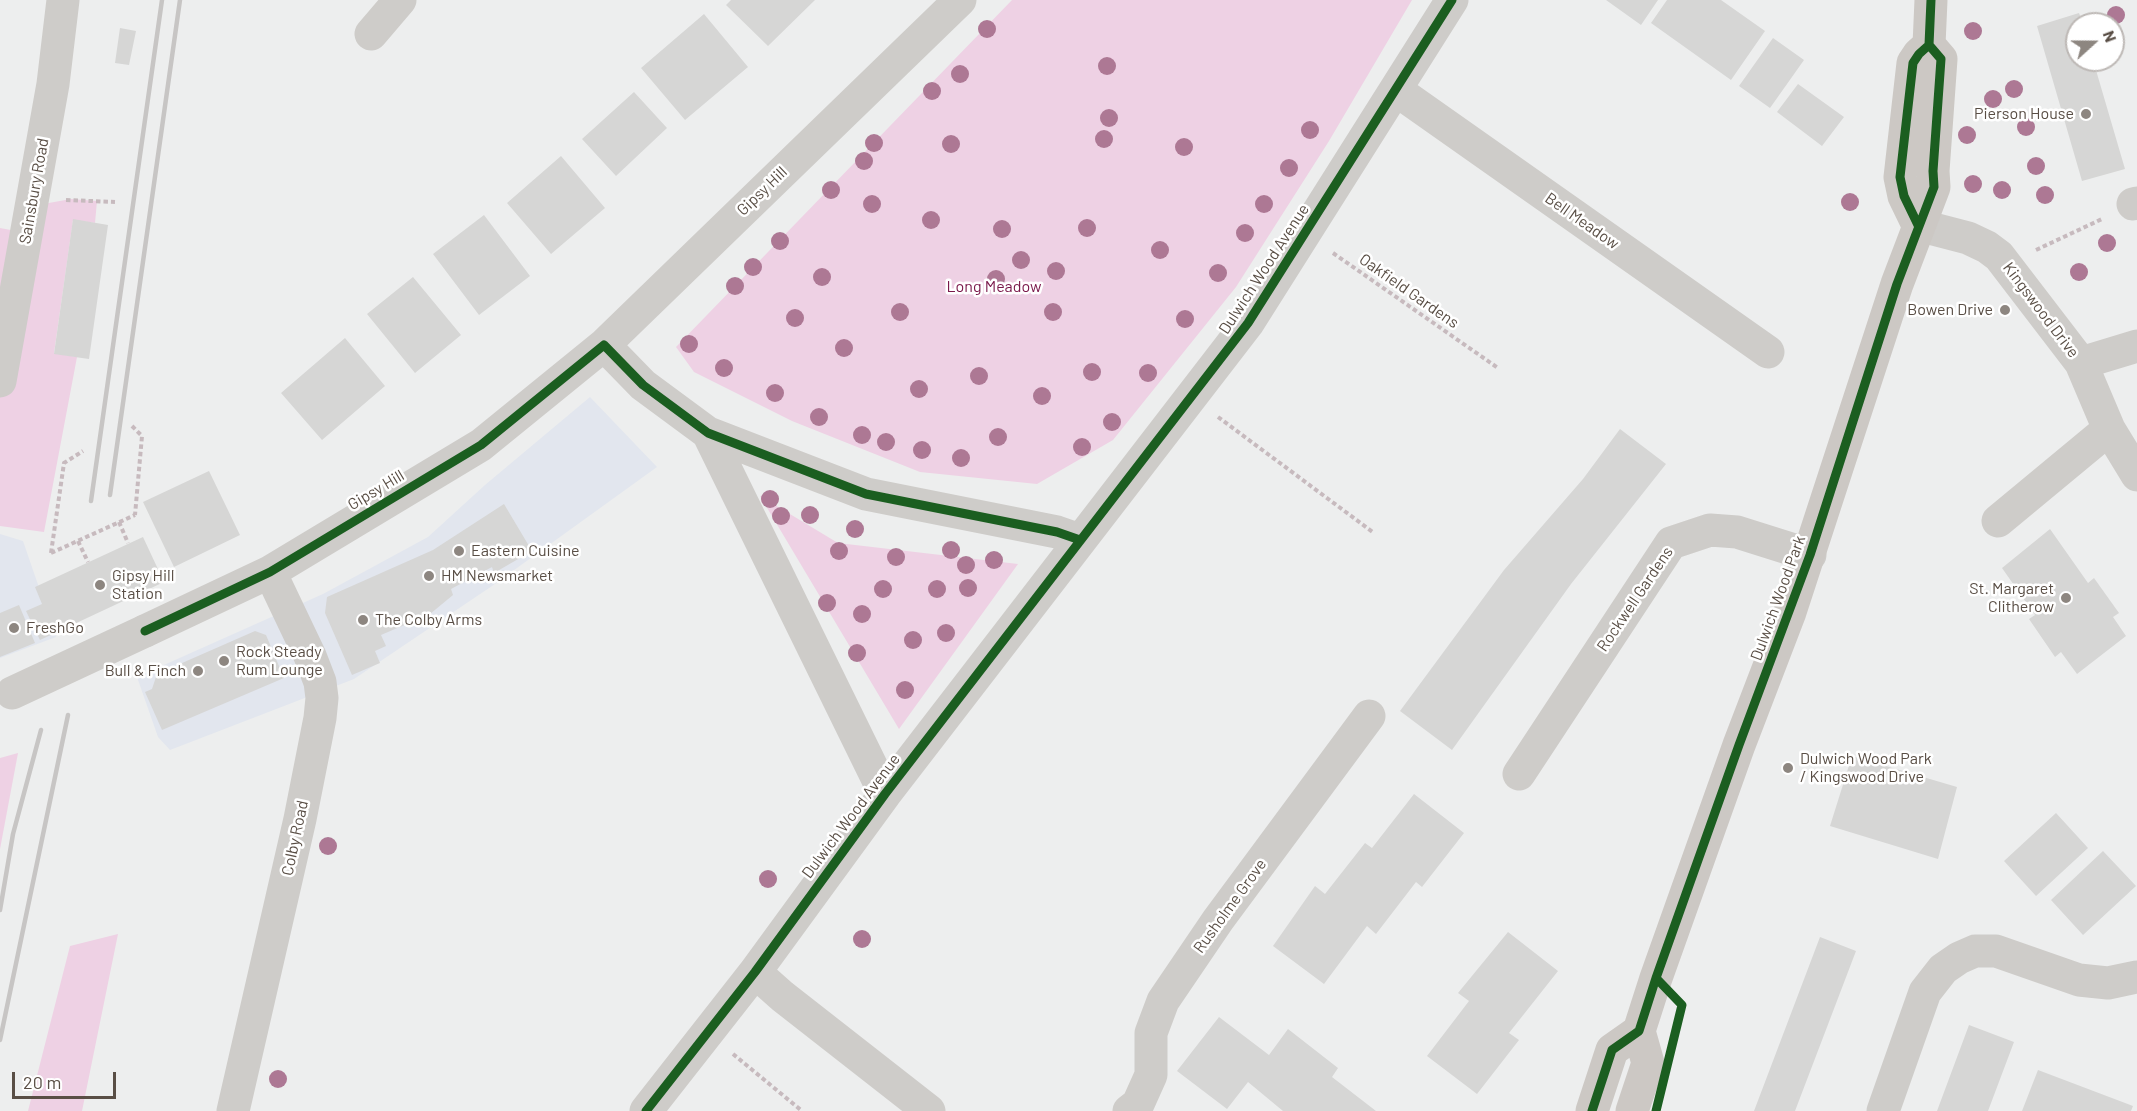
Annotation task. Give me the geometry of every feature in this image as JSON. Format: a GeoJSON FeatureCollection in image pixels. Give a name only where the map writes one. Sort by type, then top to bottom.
{"type":"FeatureCollection","features":[{"type":"Feature","properties":{"kind":"main road"},"geometry":{"type":"LineString","coordinates":[[1918,225],[1904,196],[1900,177],[1913,63],[1929,45],[1931,0]]}},
{"type":"Feature","properties":{"kind":"main road","name":"Dulwich Wood Park"},"geometry":{"type":"LineString","coordinates":[[1639,1030],[1739,745],[1810,555],[1873,356],[1918,225]]}},
{"type":"Feature","properties":{"kind":"main road"},"geometry":{"type":"LineString","coordinates":[[1592,1111],[1612,1050],[1639,1030],[1648,1063],[1632,1111]]}},
{"type":"Feature","properties":{"kind":"street","name":"Sainsbury Road"},"geometry":{"type":"LineString","coordinates":[[0,381],[32,206],[63,0]]}},
{"type":"Feature","properties":{"kind":"street"},"geometry":{"type":"LineString","coordinates":[[370,34],[400,0]]}},
{"type":"Feature","properties":{"kind":"street","name":"Gipsy Hill"},"geometry":{"type":"LineString","coordinates":[[6,695],[270,572],[481,445],[604,345],[960,0]]}},
{"type":"Feature","properties":{"kind":"street","name":"Dulwich Wood Avenue"},"geometry":{"type":"LineString","coordinates":[[646,1111],[755,972],[885,794],[1248,323],[1452,0]]}},
{"type":"Feature","properties":{"kind":"street","name":"Bell Meadow"},"geometry":{"type":"LineString","coordinates":[[1396,90],[1768,352]]}},
{"type":"Feature","properties":{"kind":"street","name":"Kingswood Drive"},"geometry":{"type":"LineString","coordinates":[[1918,225],[1968,238],[1999,256],[2081,363],[2109,429],[2137,475]]}},
{"type":"Feature","properties":{"kind":"street","name":"Dulwich Wood Avenue"},"geometry":{"type":"LineString","coordinates":[[604,345],[643,385],[708,433],[866,494],[1057,532],[1080,540]]}},
{"type":"Feature","properties":{"kind":"street"},"geometry":{"type":"LineString","coordinates":[[2081,363],[2137,346]]}},
{"type":"Feature","properties":{"kind":"street"},"geometry":{"type":"LineString","coordinates":[[1998,521],[2109,429]]}},
{"type":"Feature","properties":{"kind":"street","name":"Dulwich Wood Avenue"},"geometry":{"type":"LineString","coordinates":[[708,433],[885,794]]}},
{"type":"Feature","properties":{"kind":"street","name":"Rockwell Gardens"},"geometry":{"type":"LineString","coordinates":[[1519,774],[1671,543],[1710,530],[1737,532],[1810,555]]}},
{"type":"Feature","properties":{"kind":"street","name":"Colby Road"},"geometry":{"type":"LineString","coordinates":[[233,1111],[300,819],[322,698],[320,682],[310,656],[270,572]]}},
{"type":"Feature","properties":{"kind":"street","name":"Rusholme Grove"},"geometry":{"type":"LineString","coordinates":[[1129,1111],[1138,1104],[1151,1075],[1151,1033],[1163,1001],[1218,920],[1369,716]]}},
{"type":"Feature","properties":{"kind":"street"},"geometry":{"type":"LineString","coordinates":[[1883,1111],[1925,992],[1943,969],[1959,958],[1976,951],[1996,951],[2079,980],[2108,983],[2137,977]]}},
{"type":"Feature","properties":{"kind":"street"},"geometry":{"type":"LineString","coordinates":[[755,972],[782,996],[929,1111]]}},
{"type":"Feature","properties":{"kind":"path"},"geometry":{"type":"LineString","coordinates":[[32,206],[71,200],[115,202]]}},
{"type":"Feature","properties":{"kind":"path"},"geometry":{"type":"LineString","coordinates":[[2034,251],[2135,203]]}},
{"type":"Feature","properties":{"kind":"path"},"geometry":{"type":"LineString","coordinates":[[1191,397],[1374,533]]}},
{"type":"Feature","properties":{"kind":"path"},"geometry":{"type":"LineString","coordinates":[[83,451],[64,463],[51,553],[135,515],[142,436],[132,426]]}},
{"type":"Feature","properties":{"kind":"path"},"geometry":{"type":"LineString","coordinates":[[119,522],[128,543]]}},
{"type":"Feature","properties":{"kind":"path"},"geometry":{"type":"LineString","coordinates":[[78,541],[88,562]]}},
{"type":"Feature","properties":{"kind":"path"},"geometry":{"type":"LineString","coordinates":[[707,1033],[802,1111]]}},
{"type":"Feature","properties":{"kind":"shaded area"},"geometry":{"type":"Polygon","coordinates":[[[590,397],[657,467],[492,586],[354,679],[170,750],[158,737],[137,677],[323,594],[428,537],[485,485],[590,397]]]}},
{"type":"Feature","properties":{"kind":"shaded area"},"geometry":{"type":"Polygon","coordinates":[[[0,534],[23,541],[56,637],[0,658],[0,534]]]}},
{"type":"Feature","properties":{"kind":"green space","name":"Long Meadow"},"geometry":{"type":"Polygon","coordinates":[[[1012,0],[1412,0],[1329,141],[1236,287],[1113,440],[1037,484],[920,472],[792,421],[694,372],[676,347],[1012,0]]]}},
{"type":"Feature","properties":{"kind":"green space"},"geometry":{"type":"Polygon","coordinates":[[[71,199],[97,201],[95,223],[73,220],[54,353],[77,357],[44,532],[0,526],[0,381],[32,206],[71,199]]]}},
{"type":"Feature","properties":{"kind":"green space"},"geometry":{"type":"Polygon","coordinates":[[[0,228],[16,231],[0,316],[0,228]]]}},
{"type":"Feature","properties":{"kind":"green space"},"geometry":{"type":"Polygon","coordinates":[[[760,496],[838,543],[1018,564],[899,729],[760,496]]]}},
{"type":"Feature","properties":{"kind":"green space"},"geometry":{"type":"Polygon","coordinates":[[[18,753],[0,849],[0,758],[18,753]]]}},
{"type":"Feature","properties":{"kind":"green space"},"geometry":{"type":"Polygon","coordinates":[[[118,934],[82,1111],[28,1111],[70,946],[118,934]]]}},
{"type":"Feature","properties":{"kind":"building"},"geometry":{"type":"Polygon","coordinates":[[[731,0],[815,0],[768,46],[726,5],[731,0]]]}},
{"type":"Feature","properties":{"kind":"building"},"geometry":{"type":"Polygon","coordinates":[[[1606,0],[1658,0],[1641,25],[1606,0]]]}},
{"type":"Feature","properties":{"kind":"building"},"geometry":{"type":"Polygon","coordinates":[[[1667,0],[1721,0],[1765,31],[1731,80],[1651,23],[1667,0]]]}},
{"type":"Feature","properties":{"kind":"building"},"geometry":{"type":"Polygon","coordinates":[[[704,14],[748,67],[685,120],[641,68],[704,14]]]}},
{"type":"Feature","properties":{"kind":"building","name":"Pierson House"},"geometry":{"type":"Polygon","coordinates":[[[2065,17],[2065,72],[2097,72],[2125,169],[2082,181],[2037,26],[2065,17]]]}},
{"type":"Feature","properties":{"kind":"building"},"geometry":{"type":"Polygon","coordinates":[[[120,28],[136,31],[129,65],[115,63],[120,28]]]}},
{"type":"Feature","properties":{"kind":"building"},"geometry":{"type":"Polygon","coordinates":[[[1773,38],[1804,60],[1770,108],[1739,86],[1773,38]]]}},
{"type":"Feature","properties":{"kind":"building"},"geometry":{"type":"Polygon","coordinates":[[[1798,84],[1844,117],[1822,146],[1777,112],[1798,84]]]}},
{"type":"Feature","properties":{"kind":"building"},"geometry":{"type":"Polygon","coordinates":[[[634,92],[667,128],[616,176],[582,139],[634,92]]]}},
{"type":"Feature","properties":{"kind":"building"},"geometry":{"type":"Polygon","coordinates":[[[561,156],[605,208],[551,254],[507,203],[561,156]]]}},
{"type":"Feature","properties":{"kind":"building"},"geometry":{"type":"Polygon","coordinates":[[[484,215],[530,276],[479,315],[433,254],[484,215]]]}},
{"type":"Feature","properties":{"kind":"building"},"geometry":{"type":"Polygon","coordinates":[[[73,219],[108,225],[89,359],[54,354],[73,219]]]}},
{"type":"Feature","properties":{"kind":"building"},"geometry":{"type":"Polygon","coordinates":[[[413,277],[461,335],[415,373],[367,314],[413,277]]]}},
{"type":"Feature","properties":{"kind":"building"},"geometry":{"type":"Polygon","coordinates":[[[345,338],[385,386],[322,440],[281,393],[345,338]]]}},
{"type":"Feature","properties":{"kind":"building"},"geometry":{"type":"Polygon","coordinates":[[[1620,429],[1666,464],[1571,584],[1452,750],[1400,711],[1504,570],[1583,479],[1620,429]]]}},
{"type":"Feature","properties":{"kind":"building"},"geometry":{"type":"Polygon","coordinates":[[[209,471],[240,535],[174,567],[143,502],[209,471]]]}},
{"type":"Feature","properties":{"kind":"building"},"geometry":{"type":"Polygon","coordinates":[[[504,504],[532,551],[494,573],[492,567],[451,589],[453,595],[430,614],[381,635],[386,646],[375,651],[380,663],[352,675],[325,613],[327,597],[433,550],[504,504]]]}},
{"type":"Feature","properties":{"kind":"building","name":"St. Margaret Clitherow"},"geometry":{"type":"Polygon","coordinates":[[[2050,529],[2088,583],[2094,578],[2119,613],[2113,617],[2126,636],[2077,674],[2061,652],[2055,657],[2029,619],[2035,615],[2002,568],[2050,529]]]}},
{"type":"Feature","properties":{"kind":"building","name":"Gipsy Hill Station"},"geometry":{"type":"Polygon","coordinates":[[[143,537],[164,582],[40,640],[26,611],[42,604],[35,587],[143,537]]]}},
{"type":"Feature","properties":{"kind":"building","name":"FreshGo"},"geometry":{"type":"Polygon","coordinates":[[[19,605],[35,643],[0,657],[0,613],[19,605]]]}},
{"type":"Feature","properties":{"kind":"building"},"geometry":{"type":"Polygon","coordinates":[[[255,631],[266,635],[284,678],[162,730],[145,692],[152,689],[157,674],[255,631]]]}},
{"type":"Feature","properties":{"kind":"building"},"geometry":{"type":"Polygon","coordinates":[[[1852,756],[1957,787],[1938,859],[1830,826],[1852,756]]]}},
{"type":"Feature","properties":{"kind":"building"},"geometry":{"type":"Polygon","coordinates":[[[1414,794],[1464,833],[1422,887],[1416,882],[1376,934],[1367,926],[1324,984],[1273,946],[1315,886],[1325,894],[1365,843],[1372,848],[1414,794]]]}},
{"type":"Feature","properties":{"kind":"building"},"geometry":{"type":"Polygon","coordinates":[[[2056,813],[2088,848],[2036,896],[2004,861],[2056,813]]]}},
{"type":"Feature","properties":{"kind":"building"},"geometry":{"type":"Polygon","coordinates":[[[2103,851],[2136,886],[2083,935],[2051,900],[2103,851]]]}},
{"type":"Feature","properties":{"kind":"building"},"geometry":{"type":"Polygon","coordinates":[[[1508,932],[1558,971],[1509,1033],[1519,1040],[1477,1094],[1427,1056],[1469,1001],[1458,993],[1508,932]]]}},
{"type":"Feature","properties":{"kind":"building"},"geometry":{"type":"Polygon","coordinates":[[[1820,937],[1856,951],[1795,1111],[1754,1111],[1820,937]]]}},
{"type":"Feature","properties":{"kind":"building"},"geometry":{"type":"Polygon","coordinates":[[[1219,1017],[1269,1055],[1288,1029],[1338,1068],[1332,1077],[1376,1111],[1283,1111],[1248,1082],[1227,1109],[1177,1071],[1219,1017]]]}},
{"type":"Feature","properties":{"kind":"building"},"geometry":{"type":"Polygon","coordinates":[[[1969,1025],[2014,1042],[1988,1111],[1937,1111],[1969,1025]]]}},
{"type":"Feature","properties":{"kind":"building"},"geometry":{"type":"Polygon","coordinates":[[[2038,1070],[2133,1106],[2131,1111],[2022,1111],[2038,1070]]]}},
{"type":"Feature","properties":{"kind":"railway"},"geometry":{"type":"LineString","coordinates":[[91,501],[162,0]]}},
{"type":"Feature","properties":{"kind":"railway"},"geometry":{"type":"LineString","coordinates":[[110,495],[180,0]]}},
{"type":"Feature","properties":{"kind":"railway"},"geometry":{"type":"LineString","coordinates":[[0,1040],[68,715]]}},
{"type":"Feature","properties":{"kind":"railway"},"geometry":{"type":"LineString","coordinates":[[0,910],[13,834],[41,730]]}},
{"type":"Feature","properties":{"kind":"cycle path"},"geometry":{"type":"LineString","coordinates":[[646,1111],[755,972],[885,794],[1248,323],[1452,0]]}},
{"type":"Feature","properties":{"kind":"cycle path"},"geometry":{"type":"LineString","coordinates":[[1592,1111],[1612,1050],[1639,1031],[1739,745],[1810,555],[1897,284],[1934,187],[1933,171],[1941,59],[1929,45],[1931,0]]}},
{"type":"Feature","properties":{"kind":"cycle path"},"geometry":{"type":"LineString","coordinates":[[1918,225],[1904,196],[1900,177],[1913,63],[1929,45]]}},
{"type":"Feature","properties":{"kind":"cycle path"},"geometry":{"type":"LineString","coordinates":[[145,631],[270,572],[481,445],[604,345],[643,385],[708,433],[866,494],[1057,532],[1080,540]]}},
{"type":"Feature","properties":{"kind":"cycle path"},"geometry":{"type":"LineString","coordinates":[[1656,978],[1682,1005],[1656,1111]]}},
{"type":"Feature","properties":{"kind":"place","name":"Pierson House"},"geometry":{"type":"Point","coordinates":[2086,114]}},
{"type":"Feature","properties":{"kind":"place","name":"Bowen Drive"},"geometry":{"type":"Point","coordinates":[2005,310]}},
{"type":"Feature","properties":{"kind":"place","name":"Eastern Cuisine"},"geometry":{"type":"Point","coordinates":[459,551]}},
{"type":"Feature","properties":{"kind":"place","name":"HM Newsmarket"},"geometry":{"type":"Point","coordinates":[429,576]}},
{"type":"Feature","properties":{"kind":"place","name":"Gipsy Hill Station"},"geometry":{"type":"Point","coordinates":[100,585]}},
{"type":"Feature","properties":{"kind":"place","name":"St. Margaret Clitherow"},"geometry":{"type":"Point","coordinates":[2066,598]}},
{"type":"Feature","properties":{"kind":"place","name":"The Colby Arms"},"geometry":{"type":"Point","coordinates":[363,620]}},
{"type":"Feature","properties":{"kind":"place","name":"FreshGo"},"geometry":{"type":"Point","coordinates":[14,628]}},
{"type":"Feature","properties":{"kind":"place","name":"Rock Steady Rum Lounge"},"geometry":{"type":"Point","coordinates":[224,661]}},
{"type":"Feature","properties":{"kind":"place","name":"Bull & Finch"},"geometry":{"type":"Point","coordinates":[198,671]}},
{"type":"Feature","properties":{"kind":"place","name":"Dulwich Wood Park / Kingswood Drive"},"geometry":{"type":"Point","coordinates":[1788,768]}}]}
